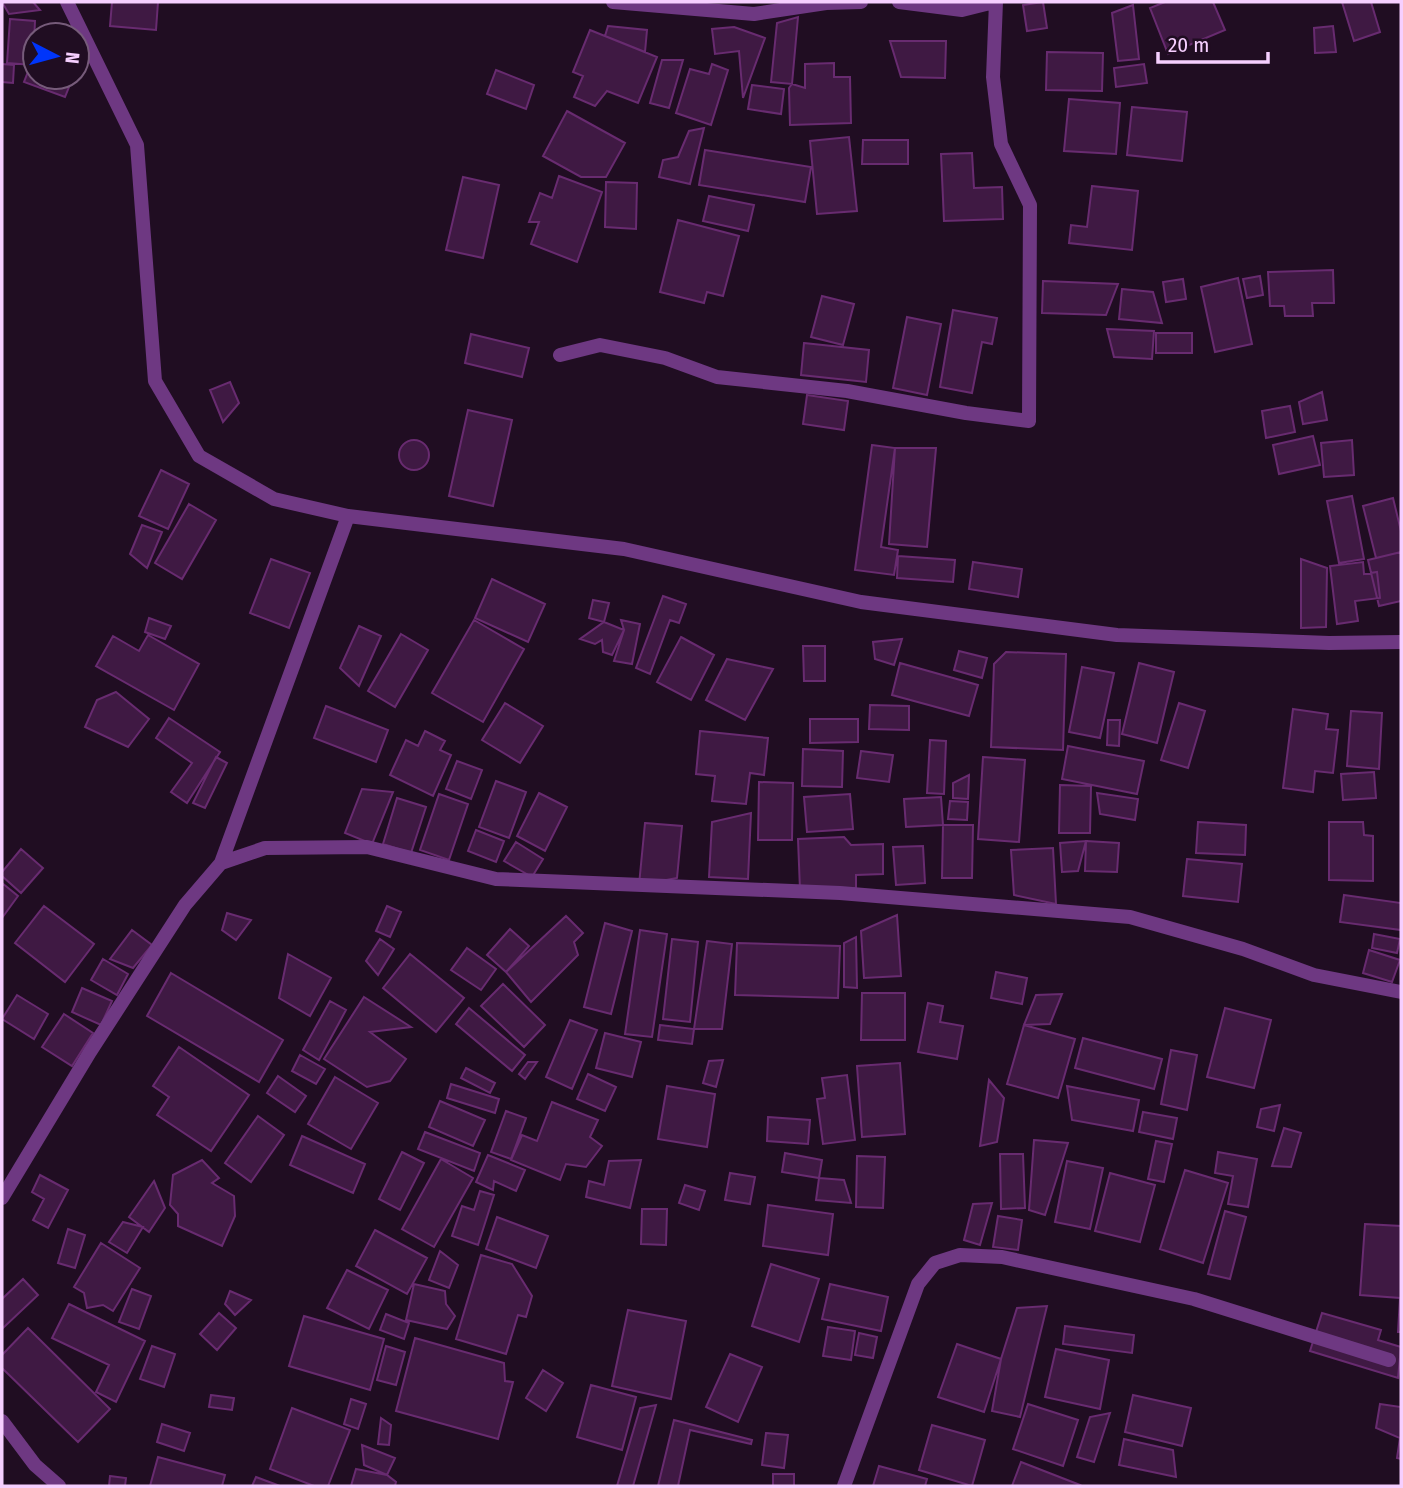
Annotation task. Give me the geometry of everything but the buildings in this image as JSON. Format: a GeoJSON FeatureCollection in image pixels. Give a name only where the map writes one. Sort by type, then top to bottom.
{"type":"FeatureCollection","features":[{"type":"Feature","properties":{"kind":"street"},"geometry":{"type":"LineString","coordinates":[[67,2],[137,145],[155,381],[199,456],[274,499],[348,516],[624,549],[861,602],[1117,635],[1329,643],[1401,642]]}},
{"type":"Feature","properties":{"kind":"street"},"geometry":{"type":"LineString","coordinates":[[612,2],[754,14],[826,3],[861,2]]}},
{"type":"Feature","properties":{"kind":"street"},"geometry":{"type":"LineString","coordinates":[[559,355],[600,345],[666,358],[717,377],[847,391],[966,413],[1028,421],[1030,205],[1002,144],[993,77],[995,2],[962,10],[899,2]]}},
{"type":"Feature","properties":{"kind":"street"},"geometry":{"type":"LineString","coordinates":[[2,1198],[134,982],[185,905],[221,863],[348,516]]}},
{"type":"Feature","properties":{"kind":"street"},"geometry":{"type":"LineString","coordinates":[[221,863],[265,848],[367,847],[496,879],[840,894],[1130,917],[1242,949],[1314,975],[1401,992]]}},
{"type":"Feature","properties":{"kind":"street"},"geometry":{"type":"LineString","coordinates":[[844,1486],[918,1284],[935,1263],[960,1255],[1002,1257],[1194,1299],[1389,1360]]}},
{"type":"Feature","properties":{"kind":"street"},"geometry":{"type":"LineString","coordinates":[[2,1421],[35,1465],[59,1486]]}}]}
